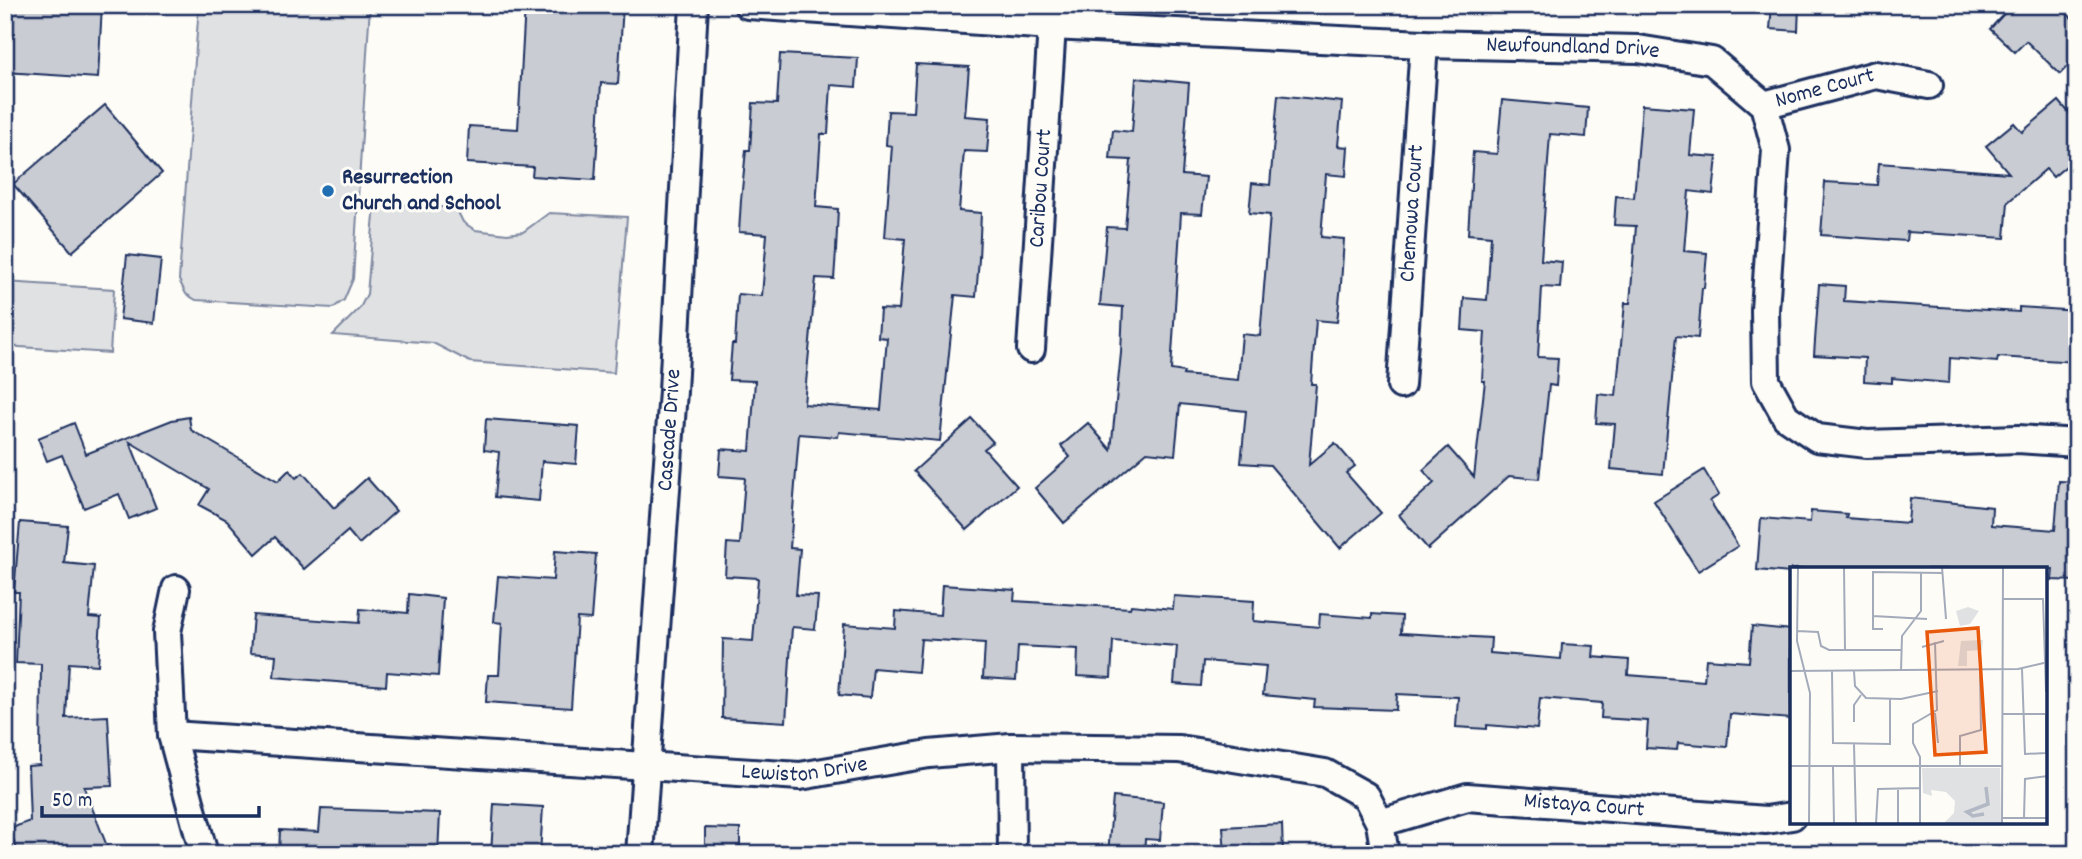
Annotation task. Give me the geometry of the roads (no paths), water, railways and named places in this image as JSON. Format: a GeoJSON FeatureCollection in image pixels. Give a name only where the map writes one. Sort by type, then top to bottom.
{"type":"FeatureCollection","features":[{"type":"Feature","properties":{"kind":"street","name":"Cascade Drive"},"geometry":{"type":"LineString","coordinates":[[640,854],[673,391],[694,5]]}},
{"type":"Feature","properties":{"kind":"street","name":"Newfoundland Drive"},"geometry":{"type":"LineString","coordinates":[[748,5],[1052,26],[1424,44],[1638,49],[1712,61],[1764,105]]}},
{"type":"Feature","properties":{"kind":"street","name":"Caribou Court"},"geometry":{"type":"LineString","coordinates":[[1031,349],[1052,26]]}},
{"type":"Feature","properties":{"kind":"street","name":"Chemowa Court"},"geometry":{"type":"LineString","coordinates":[[1401,385],[1424,44]]}},
{"type":"Feature","properties":{"kind":"street","name":"Nome Court"},"geometry":{"type":"LineString","coordinates":[[1764,105],[1876,75],[1929,85]]}},
{"type":"Feature","properties":{"kind":"street"},"geometry":{"type":"LineString","coordinates":[[1764,105],[1776,150],[1765,310],[1766,381],[1786,417],[1817,438],[1867,444],[2018,439],[2077,443]]}},
{"type":"Feature","properties":{"kind":"street"},"geometry":{"type":"LineString","coordinates":[[176,589],[167,632],[172,735],[204,854]]}},
{"type":"Feature","properties":{"kind":"street","name":"Lewiston Drive"},"geometry":{"type":"LineString","coordinates":[[172,735],[800,776],[929,754],[1011,747],[1179,749],[1325,773],[1366,796],[1380,823],[1385,854]]}},
{"type":"Feature","properties":{"kind":"street"},"geometry":{"type":"LineString","coordinates":[[1011,747],[1012,854]]}},
{"type":"Feature","properties":{"kind":"street","name":"Mistaya Court"},"geometry":{"type":"LineString","coordinates":[[1380,823],[1467,797],[1766,821],[1790,816]]}},
{"type":"Feature","properties":{"kind":"place","name":"Resurrection Church and School"},"geometry":{"type":"Point","coordinates":[328,191]}}]}
